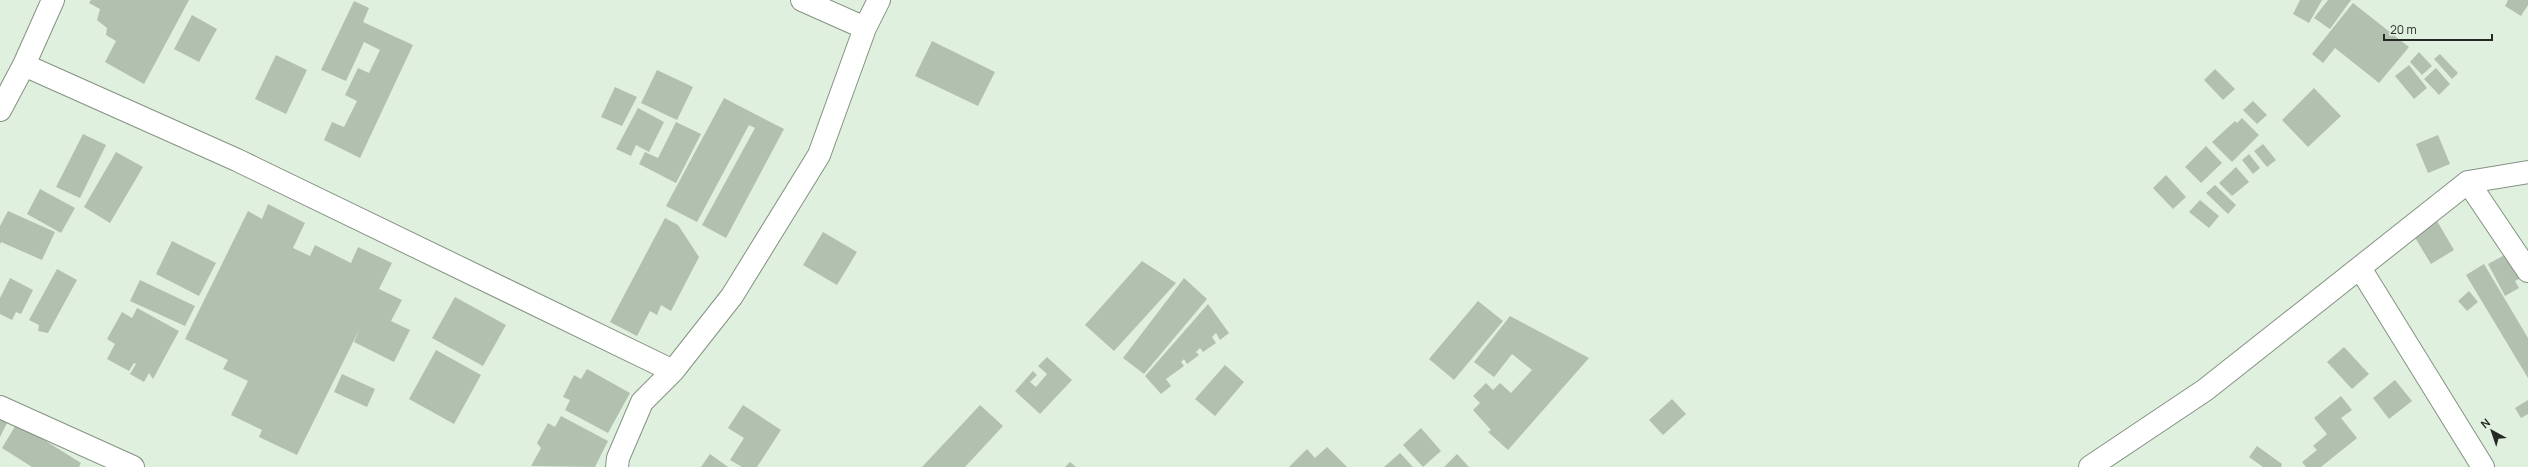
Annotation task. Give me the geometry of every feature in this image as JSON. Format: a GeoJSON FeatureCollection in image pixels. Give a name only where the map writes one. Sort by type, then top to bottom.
{"type":"FeatureCollection","features":[{"type":"Feature","properties":{"kind":"street"},"geometry":{"type":"LineString","coordinates":[[0,110],[24,64],[53,0]]}},
{"type":"Feature","properties":{"kind":"street"},"geometry":{"type":"LineString","coordinates":[[802,0],[865,28]]}},
{"type":"Feature","properties":{"kind":"street"},"geometry":{"type":"LineString","coordinates":[[617,467],[618,458],[642,402],[673,371],[732,296],[819,155],[865,28],[879,0]]}},
{"type":"Feature","properties":{"kind":"street"},"geometry":{"type":"LineString","coordinates":[[24,64],[237,160],[673,371]]}},
{"type":"Feature","properties":{"kind":"street"},"geometry":{"type":"LineString","coordinates":[[2090,467],[2205,390],[2468,182],[2528,172]]}},
{"type":"Feature","properties":{"kind":"street"},"geometry":{"type":"LineString","coordinates":[[2468,182],[2528,271]]}},
{"type":"Feature","properties":{"kind":"street"},"geometry":{"type":"LineString","coordinates":[[2360,268],[2483,467]]}},
{"type":"Feature","properties":{"kind":"street"},"geometry":{"type":"LineString","coordinates":[[0,407],[133,467]]}},
{"type":"Feature","properties":{"kind":"building"},"geometry":{"type":"Polygon","coordinates":[[[91,0],[189,0],[144,84],[105,62],[116,41],[106,35],[107,28],[97,20],[100,9],[89,3],[91,0]]]}},
{"type":"Feature","properties":{"kind":"building"},"geometry":{"type":"Polygon","coordinates":[[[2300,0],[2322,0],[2309,23],[2293,14],[2300,0]]]}},
{"type":"Feature","properties":{"kind":"building"},"geometry":{"type":"Polygon","coordinates":[[[2328,0],[2351,0],[2330,29],[2314,18],[2328,0]]]}},
{"type":"Feature","properties":{"kind":"building"},"geometry":{"type":"Polygon","coordinates":[[[2508,0],[2528,0],[2528,5],[2521,16],[2505,6],[2508,0]]]}},
{"type":"Feature","properties":{"kind":"building"},"geometry":{"type":"Polygon","coordinates":[[[354,1],[369,8],[363,22],[413,45],[360,158],[324,140],[332,122],[344,127],[357,101],[345,95],[358,68],[369,73],[380,50],[364,42],[346,81],[321,70],[354,1]]]}},
{"type":"Feature","properties":{"kind":"building"},"geometry":{"type":"Polygon","coordinates":[[[2353,3],[2409,47],[2379,83],[2335,48],[2323,63],[2312,54],[2353,3]]]}},
{"type":"Feature","properties":{"kind":"building"},"geometry":{"type":"Polygon","coordinates":[[[192,15],[217,29],[199,62],[174,49],[192,15]]]}},
{"type":"Feature","properties":{"kind":"building"},"geometry":{"type":"Polygon","coordinates":[[[932,41],[995,72],[978,106],[915,76],[932,41]]]}},
{"type":"Feature","properties":{"kind":"building"},"geometry":{"type":"Polygon","coordinates":[[[2419,52],[2432,66],[2422,75],[2410,62],[2419,52]]]}},
{"type":"Feature","properties":{"kind":"building"},"geometry":{"type":"Polygon","coordinates":[[[2440,54],[2458,73],[2452,79],[2434,59],[2440,54]]]}},
{"type":"Feature","properties":{"kind":"building"},"geometry":{"type":"Polygon","coordinates":[[[276,55],[307,70],[286,114],[255,99],[276,55]]]}},
{"type":"Feature","properties":{"kind":"building"},"geometry":{"type":"Polygon","coordinates":[[[2409,65],[2427,88],[2414,99],[2395,76],[2409,65]]]}},
{"type":"Feature","properties":{"kind":"building"},"geometry":{"type":"Polygon","coordinates":[[[2436,68],[2450,84],[2439,95],[2424,79],[2436,68]]]}},
{"type":"Feature","properties":{"kind":"building"},"geometry":{"type":"Polygon","coordinates":[[[2215,69],[2235,89],[2223,100],[2204,80],[2215,69]]]}},
{"type":"Feature","properties":{"kind":"building"},"geometry":{"type":"Polygon","coordinates":[[[657,70],[693,87],[677,120],[641,103],[657,70]]]}},
{"type":"Feature","properties":{"kind":"building"},"geometry":{"type":"Polygon","coordinates":[[[615,87],[637,97],[622,126],[601,117],[615,87]]]}},
{"type":"Feature","properties":{"kind":"building"},"geometry":{"type":"Polygon","coordinates":[[[2314,88],[2341,116],[2308,147],[2282,120],[2314,88]]]}},
{"type":"Feature","properties":{"kind":"building"},"geometry":{"type":"Polygon","coordinates":[[[724,98],[784,129],[726,238],[702,225],[755,128],[749,125],[697,222],[666,206],[724,98]]]}},
{"type":"Feature","properties":{"kind":"building"},"geometry":{"type":"Polygon","coordinates":[[[2253,101],[2267,115],[2257,124],[2243,110],[2253,101]]]}},
{"type":"Feature","properties":{"kind":"building"},"geometry":{"type":"Polygon","coordinates":[[[638,108],[664,122],[649,152],[636,145],[631,156],[616,149],[638,108]]]}},
{"type":"Feature","properties":{"kind":"building"},"geometry":{"type":"Polygon","coordinates":[[[2242,118],[2259,135],[2232,162],[2212,142],[2235,121],[2237,123],[2242,118]]]}},
{"type":"Feature","properties":{"kind":"building"},"geometry":{"type":"Polygon","coordinates":[[[676,122],[701,134],[676,183],[639,164],[645,152],[658,158],[676,122]]]}},
{"type":"Feature","properties":{"kind":"building"},"geometry":{"type":"Polygon","coordinates":[[[83,134],[106,145],[80,198],[56,187],[83,134]]]}},
{"type":"Feature","properties":{"kind":"building"},"geometry":{"type":"Polygon","coordinates":[[[2438,135],[2450,164],[2428,173],[2416,144],[2438,135]]]}},
{"type":"Feature","properties":{"kind":"building"},"geometry":{"type":"Polygon","coordinates":[[[2263,144],[2276,160],[2267,167],[2254,151],[2263,144]]]}},
{"type":"Feature","properties":{"kind":"building"},"geometry":{"type":"Polygon","coordinates":[[[2206,146],[2222,163],[2201,183],[2185,167],[2206,146]]]}},
{"type":"Feature","properties":{"kind":"building"},"geometry":{"type":"Polygon","coordinates":[[[116,152],[143,167],[110,223],[84,207],[116,152]]]}},
{"type":"Feature","properties":{"kind":"building"},"geometry":{"type":"Polygon","coordinates":[[[2249,154],[2260,168],[2253,174],[2242,160],[2249,154]]]}},
{"type":"Feature","properties":{"kind":"building"},"geometry":{"type":"Polygon","coordinates":[[[2236,167],[2249,182],[2232,196],[2219,183],[2236,167]]]}},
{"type":"Feature","properties":{"kind":"building"},"geometry":{"type":"Polygon","coordinates":[[[2166,175],[2186,197],[2173,209],[2153,188],[2166,175]]]}},
{"type":"Feature","properties":{"kind":"building"},"geometry":{"type":"Polygon","coordinates":[[[2215,185],[2236,205],[2228,214],[2206,193],[2215,185]]]}},
{"type":"Feature","properties":{"kind":"building"},"geometry":{"type":"Polygon","coordinates":[[[40,189],[75,208],[61,233],[27,214],[40,189]]]}},
{"type":"Feature","properties":{"kind":"building"},"geometry":{"type":"Polygon","coordinates":[[[2200,200],[2219,216],[2209,228],[2189,212],[2200,200]]]}},
{"type":"Feature","properties":{"kind":"building"},"geometry":{"type":"Polygon","coordinates":[[[268,204],[305,223],[293,248],[310,256],[315,245],[351,263],[358,247],[392,263],[379,289],[402,300],[391,321],[410,330],[394,362],[354,342],[360,328],[297,455],[259,437],[262,430],[231,415],[248,381],[223,369],[228,360],[185,339],[248,211],[262,219],[268,204]]]}},
{"type":"Feature","properties":{"kind":"building"},"geometry":{"type":"Polygon","coordinates":[[[8,211],[55,232],[42,260],[1,242],[0,245],[0,226],[8,211]]]}},
{"type":"Feature","properties":{"kind":"building"},"geometry":{"type":"Polygon","coordinates":[[[665,218],[678,225],[699,257],[671,311],[661,305],[657,315],[650,311],[637,336],[610,322],[665,218]]]}},
{"type":"Feature","properties":{"kind":"building"},"geometry":{"type":"Polygon","coordinates":[[[2437,221],[2454,250],[2431,264],[2414,236],[2437,221]]]}},
{"type":"Feature","properties":{"kind":"building"},"geometry":{"type":"Polygon","coordinates":[[[823,232],[857,252],[837,285],[803,265],[823,232]]]}},
{"type":"Feature","properties":{"kind":"building"},"geometry":{"type":"Polygon","coordinates":[[[172,241],[216,263],[199,296],[156,274],[172,241]]]}},
{"type":"Feature","properties":{"kind":"building"},"geometry":{"type":"Polygon","coordinates":[[[2512,251],[2525,276],[2515,281],[2519,288],[2505,296],[2488,264],[2512,251]]]}},
{"type":"Feature","properties":{"kind":"building"},"geometry":{"type":"Polygon","coordinates":[[[1142,261],[1176,283],[1114,351],[1085,325],[1142,261]]]}},
{"type":"Feature","properties":{"kind":"building"},"geometry":{"type":"Polygon","coordinates":[[[2484,264],[2528,338],[2528,378],[2466,275],[2484,264]]]}},
{"type":"Feature","properties":{"kind":"building"},"geometry":{"type":"Polygon","coordinates":[[[57,269],[77,280],[48,333],[38,331],[39,325],[29,320],[57,269]]]}},
{"type":"Feature","properties":{"kind":"building"},"geometry":{"type":"Polygon","coordinates":[[[10,278],[33,290],[21,314],[16,312],[12,320],[0,314],[0,298],[10,278]]]}},
{"type":"Feature","properties":{"kind":"building"},"geometry":{"type":"Polygon","coordinates":[[[1184,278],[1207,299],[1144,374],[1123,358],[1184,278]]]}},
{"type":"Feature","properties":{"kind":"building"},"geometry":{"type":"Polygon","coordinates":[[[140,280],[195,306],[185,326],[130,301],[140,280]]]}},
{"type":"Feature","properties":{"kind":"building"},"geometry":{"type":"Polygon","coordinates":[[[2469,291],[2478,302],[2467,311],[2458,301],[2469,291]]]}},
{"type":"Feature","properties":{"kind":"building"},"geometry":{"type":"Polygon","coordinates":[[[455,297],[506,325],[483,366],[432,338],[455,297]]]}},
{"type":"Feature","properties":{"kind":"building"},"geometry":{"type":"Polygon","coordinates":[[[1478,301],[1503,321],[1454,380],[1429,359],[1478,301]]]}},
{"type":"Feature","properties":{"kind":"building"},"geometry":{"type":"Polygon","coordinates":[[[1208,304],[1229,333],[1220,340],[1216,333],[1212,337],[1216,343],[1203,352],[1200,348],[1196,352],[1199,355],[1187,364],[1184,359],[1181,362],[1184,366],[1166,379],[1171,386],[1161,394],[1145,376],[1208,304]]]}},
{"type":"Feature","properties":{"kind":"building"},"geometry":{"type":"Polygon","coordinates":[[[137,308],[179,331],[153,379],[149,373],[144,382],[130,374],[136,364],[134,363],[129,371],[107,359],[115,344],[107,339],[122,312],[132,318],[137,308]]]}},
{"type":"Feature","properties":{"kind":"building"},"geometry":{"type":"Polygon","coordinates":[[[1510,316],[1589,358],[1508,450],[1488,432],[1491,430],[1473,410],[1480,403],[1473,396],[1486,383],[1493,390],[1500,383],[1511,393],[1532,370],[1512,354],[1494,377],[1474,362],[1510,316]]]}},
{"type":"Feature","properties":{"kind":"building"},"geometry":{"type":"Polygon","coordinates":[[[2344,347],[2369,374],[2352,389],[2327,362],[2344,347]]]}},
{"type":"Feature","properties":{"kind":"building"},"geometry":{"type":"Polygon","coordinates":[[[436,350],[481,375],[454,424],[409,399],[436,350]]]}},
{"type":"Feature","properties":{"kind":"building"},"geometry":{"type":"Polygon","coordinates":[[[1047,357],[1072,380],[1040,414],[1015,391],[1033,371],[1037,375],[1030,382],[1036,387],[1047,374],[1038,366],[1047,357]]]}},
{"type":"Feature","properties":{"kind":"building"},"geometry":{"type":"Polygon","coordinates":[[[1225,365],[1244,382],[1215,416],[1195,399],[1225,365]]]}},
{"type":"Feature","properties":{"kind":"building"},"geometry":{"type":"Polygon","coordinates":[[[587,369],[630,393],[608,433],[565,410],[570,400],[563,397],[574,375],[581,379],[587,369]]]}},
{"type":"Feature","properties":{"kind":"building"},"geometry":{"type":"Polygon","coordinates":[[[342,374],[375,389],[367,407],[334,392],[342,374]]]}},
{"type":"Feature","properties":{"kind":"building"},"geometry":{"type":"Polygon","coordinates":[[[2395,380],[2412,401],[2389,419],[2373,398],[2395,380]]]}},
{"type":"Feature","properties":{"kind":"building"},"geometry":{"type":"Polygon","coordinates":[[[2341,396],[2352,410],[2341,418],[2357,438],[2321,467],[2306,467],[2302,462],[2317,450],[2313,446],[2327,434],[2314,418],[2341,396]]]}},
{"type":"Feature","properties":{"kind":"building"},"geometry":{"type":"Polygon","coordinates":[[[1672,399],[1686,414],[1663,435],[1649,420],[1672,399]]]}},
{"type":"Feature","properties":{"kind":"building"},"geometry":{"type":"Polygon","coordinates":[[[2528,400],[2528,414],[2521,418],[2515,408],[2528,400]]]}},
{"type":"Feature","properties":{"kind":"building"},"geometry":{"type":"Polygon","coordinates":[[[743,405],[781,430],[757,467],[742,467],[730,460],[744,438],[728,428],[743,405]]]}},
{"type":"Feature","properties":{"kind":"building"},"geometry":{"type":"Polygon","coordinates":[[[980,405],[1003,426],[965,467],[922,467],[980,405]]]}},
{"type":"Feature","properties":{"kind":"building"},"geometry":{"type":"Polygon","coordinates":[[[561,416],[608,441],[595,467],[531,466],[541,448],[537,443],[548,423],[555,427],[561,416]]]}},
{"type":"Feature","properties":{"kind":"building"},"geometry":{"type":"Polygon","coordinates":[[[0,418],[7,423],[0,437],[0,418]]]}},
{"type":"Feature","properties":{"kind":"building"},"geometry":{"type":"Polygon","coordinates":[[[17,423],[81,463],[79,467],[32,467],[2,448],[17,423]]]}},
{"type":"Feature","properties":{"kind":"building"},"geometry":{"type":"Polygon","coordinates":[[[1421,428],[1441,451],[1423,467],[1403,445],[1421,428]]]}},
{"type":"Feature","properties":{"kind":"building"},"geometry":{"type":"Polygon","coordinates":[[[2257,446],[2282,464],[2281,467],[2263,467],[2249,457],[2257,446]]]}},
{"type":"Feature","properties":{"kind":"building"},"geometry":{"type":"Polygon","coordinates":[[[1327,447],[1347,467],[1289,467],[1307,449],[1315,458],[1327,447]]]}},
{"type":"Feature","properties":{"kind":"building"},"geometry":{"type":"Polygon","coordinates":[[[1400,453],[1413,467],[1384,467],[1400,453]]]}},
{"type":"Feature","properties":{"kind":"building"},"geometry":{"type":"Polygon","coordinates":[[[710,454],[728,467],[701,467],[710,454]]]}},
{"type":"Feature","properties":{"kind":"building"},"geometry":{"type":"Polygon","coordinates":[[[1457,454],[1469,467],[1444,467],[1457,454]]]}},
{"type":"Feature","properties":{"kind":"building"},"geometry":{"type":"Polygon","coordinates":[[[1070,462],[1076,467],[1065,467],[1070,462]]]}}]}
